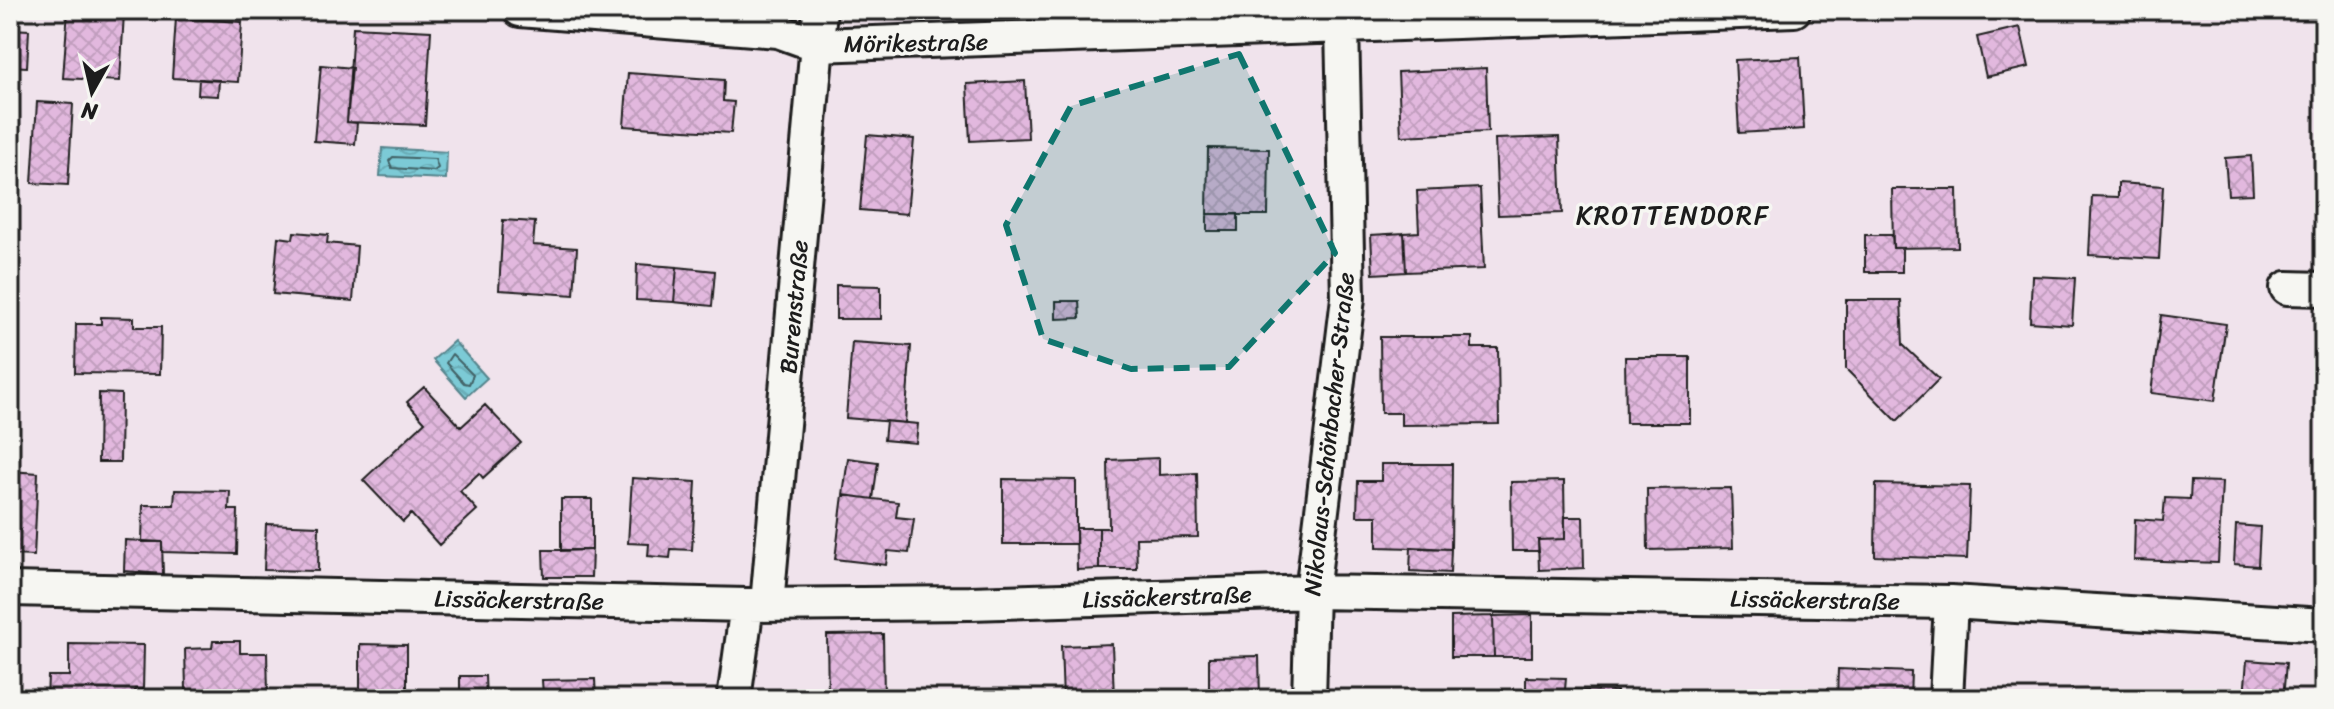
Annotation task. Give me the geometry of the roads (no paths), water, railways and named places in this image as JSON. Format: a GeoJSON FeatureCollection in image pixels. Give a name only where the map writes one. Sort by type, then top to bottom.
{"type":"FeatureCollection","features":[{"type":"Feature","properties":{"kind":"street","name":"Mörikestraße"},"geometry":{"type":"LineString","coordinates":[[520,10],[778,31],[817,45],[1794,10]]}},
{"type":"Feature","properties":{"kind":"street","name":"Burenstraße"},"geometry":{"type":"LineString","coordinates":[[734,699],[757,605],[820,10]]}},
{"type":"Feature","properties":{"kind":"street","name":"Nikolaus-Schönbacher-Straße"},"geometry":{"type":"LineString","coordinates":[[1309,699],[1312,592],[1348,298],[1342,26]]}},
{"type":"Feature","properties":{"kind":"street"},"geometry":{"type":"LineString","coordinates":[[2287,288],[2324,289]]}},
{"type":"Feature","properties":{"kind":"street","name":"Lissäckerstraße"},"geometry":{"type":"LineString","coordinates":[[10,589],[757,605],[970,603],[1312,592],[1951,602],[2324,625]]}},
{"type":"Feature","properties":{"kind":"street"},"geometry":{"type":"LineString","coordinates":[[1946,699],[1951,602]]}},
{"type":"Feature","properties":{"kind":"water"},"geometry":{"type":"Polygon","coordinates":[[[382,148],[447,152],[446,179],[380,176],[382,148]]]}},
{"type":"Feature","properties":{"kind":"water"},"geometry":{"type":"Polygon","coordinates":[[[454,341],[487,378],[466,397],[433,360],[454,341]]]}},
{"type":"Feature","properties":{"kind":"district","name":"KROTTENDORF"},"geometry":{"type":"Point","coordinates":[1673,215]}}]}
